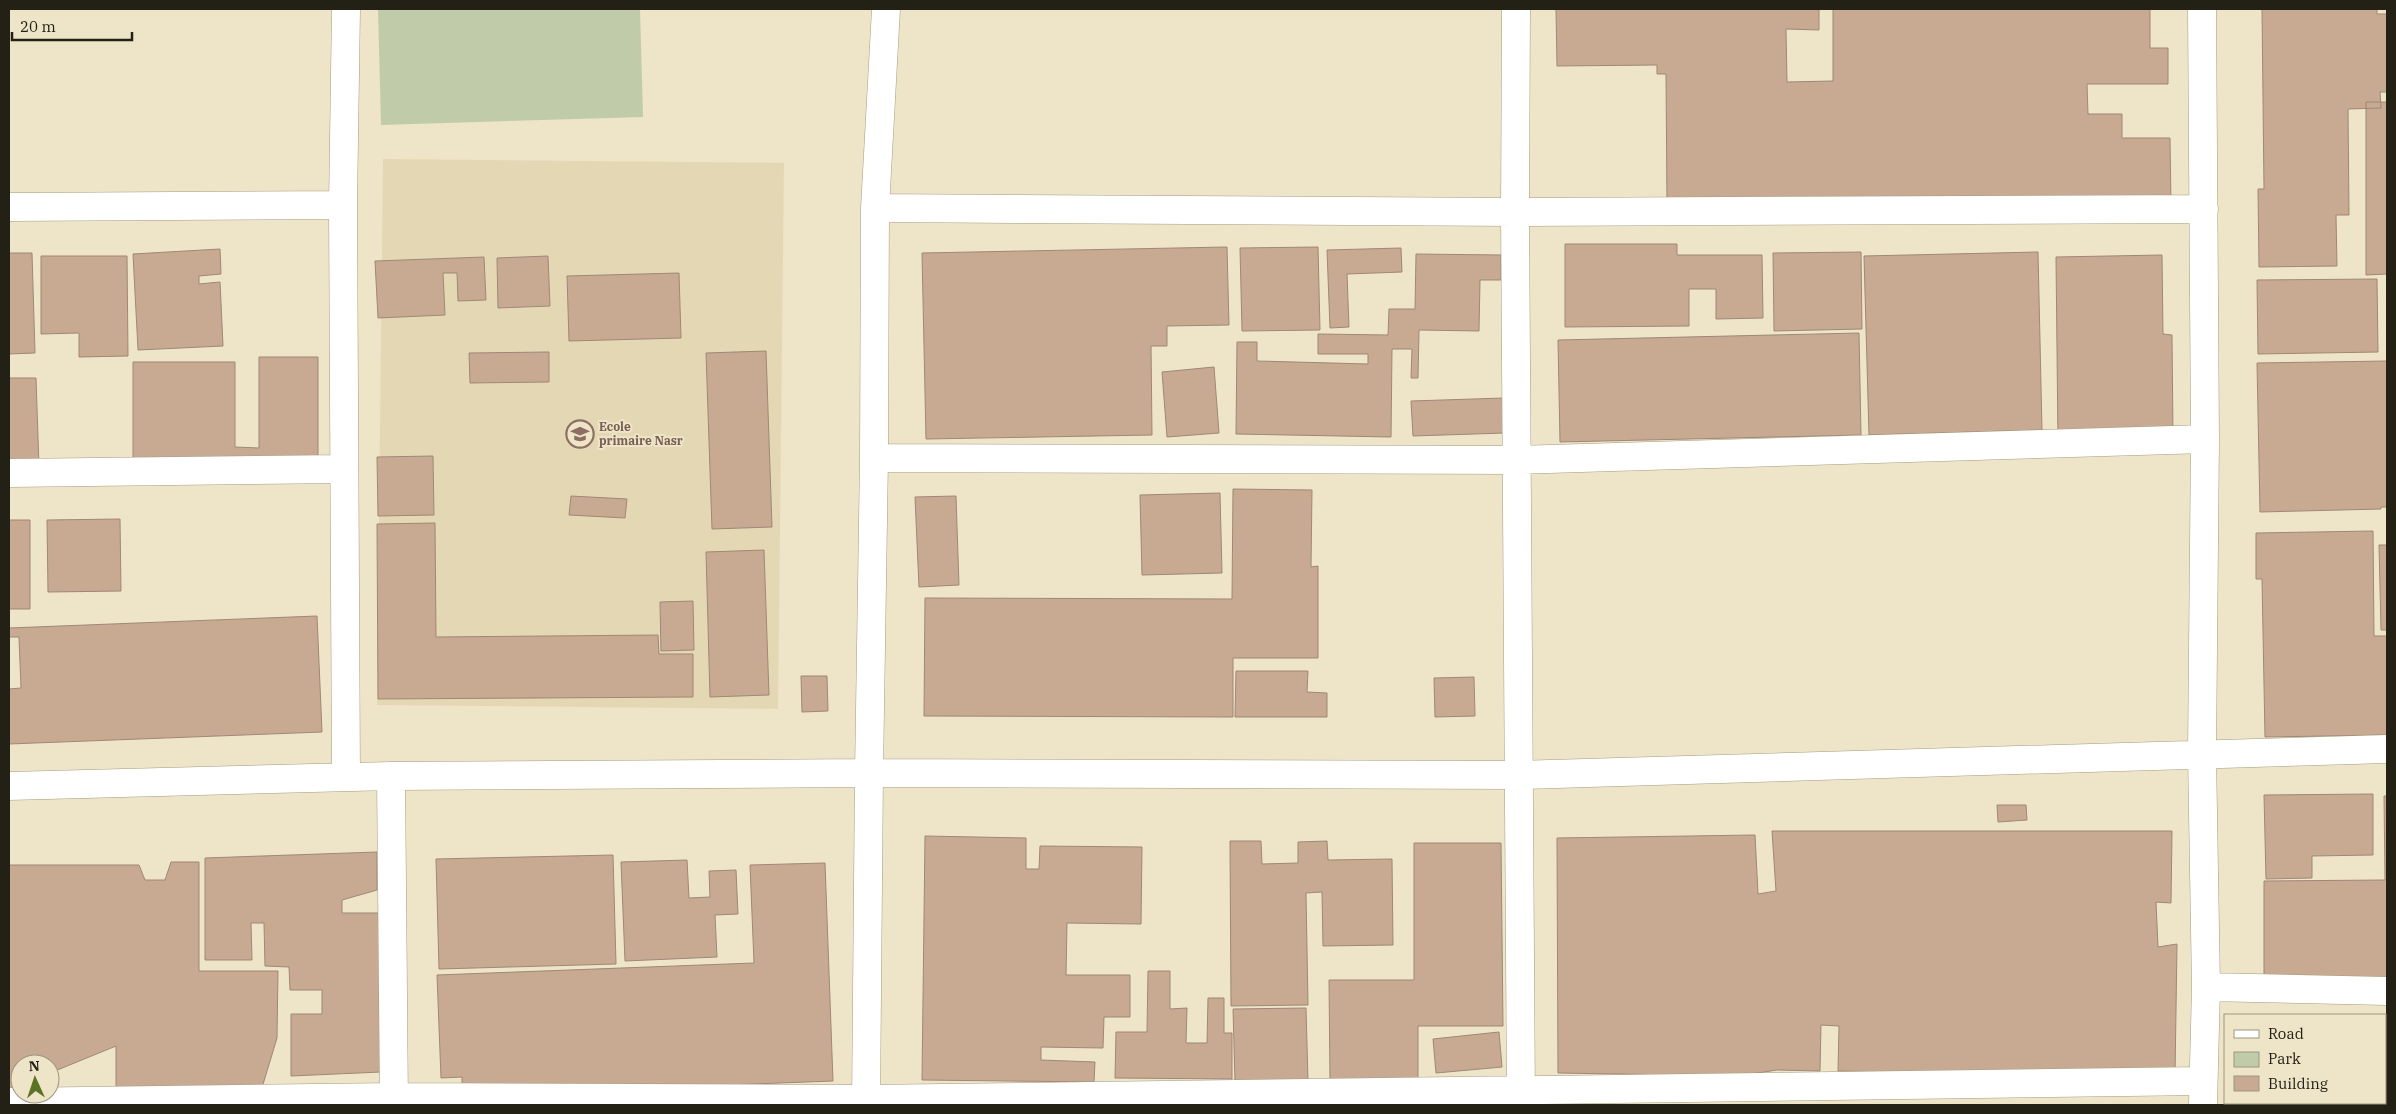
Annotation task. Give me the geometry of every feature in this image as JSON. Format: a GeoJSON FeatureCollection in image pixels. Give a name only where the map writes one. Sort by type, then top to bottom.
{"type":"FeatureCollection","features":[{"type":"Feature","properties":{"kind":"street"},"geometry":{"type":"LineString","coordinates":[[346,9],[343,205],[346,776]]}},
{"type":"Feature","properties":{"kind":"street"},"geometry":{"type":"LineString","coordinates":[[866,1102],[874,458],[875,208],[886,9]]}},
{"type":"Feature","properties":{"kind":"street"},"geometry":{"type":"LineString","coordinates":[[1516,9],[1515,212],[1521,1097]]}},
{"type":"Feature","properties":{"kind":"street"},"geometry":{"type":"LineString","coordinates":[[9,1102],[866,1102],[2203,1093],[2206,987],[2202,754],[2205,439],[2202,9]]}},
{"type":"Feature","properties":{"kind":"street"},"geometry":{"type":"LineString","coordinates":[[9,207],[343,205]]}},
{"type":"Feature","properties":{"kind":"street"},"geometry":{"type":"LineString","coordinates":[[875,208],[1515,212],[2204,209]]}},
{"type":"Feature","properties":{"kind":"street"},"geometry":{"type":"LineString","coordinates":[[874,458],[1518,460],[2205,439]]}},
{"type":"Feature","properties":{"kind":"street"},"geometry":{"type":"LineString","coordinates":[[9,473],[344,469]]}},
{"type":"Feature","properties":{"kind":"street"},"geometry":{"type":"LineString","coordinates":[[9,786],[346,776],[869,773],[1520,775],[2387,749]]}},
{"type":"Feature","properties":{"kind":"street"},"geometry":{"type":"LineString","coordinates":[[391,776],[394,1101]]}},
{"type":"Feature","properties":{"kind":"street"},"geometry":{"type":"LineString","coordinates":[[2206,987],[2387,991]]}},
{"type":"Feature","properties":{"kind":"shaded area","name":"Ecole primaire Nasr"},"geometry":{"type":"Polygon","coordinates":[[[383,159],[784,163],[778,709],[377,705],[383,159]]]}},
{"type":"Feature","properties":{"kind":"green space"},"geometry":{"type":"Polygon","coordinates":[[[378,9],[640,9],[643,117],[381,125],[378,9]]]}},
{"type":"Feature","properties":{"kind":"building"},"geometry":{"type":"Polygon","coordinates":[[[1556,9],[1819,9],[1819,30],[1786,29],[1787,82],[1833,81],[1833,9],[2150,9],[2150,48],[2168,48],[2168,84],[2087,84],[2088,114],[2122,114],[2122,138],[2170,138],[2171,205],[1667,203],[1666,74],[1657,74],[1657,65],[1557,66],[1556,9]]]}},
{"type":"Feature","properties":{"kind":"building"},"geometry":{"type":"Polygon","coordinates":[[[2262,9],[2377,9],[2377,14],[2387,14],[2387,92],[2380,92],[2381,108],[2348,109],[2349,215],[2336,215],[2337,266],[2259,267],[2258,189],[2264,189],[2262,9]]]}},
{"type":"Feature","properties":{"kind":"building"},"geometry":{"type":"Polygon","coordinates":[[[2366,102],[2387,102],[2387,274],[2366,275],[2366,102]]]}},
{"type":"Feature","properties":{"kind":"building"},"geometry":{"type":"Polygon","coordinates":[[[1565,244],[1677,244],[1677,255],[1762,255],[1763,318],[1716,319],[1716,289],[1689,289],[1689,326],[1565,327],[1565,244]]]}},
{"type":"Feature","properties":{"kind":"building"},"geometry":{"type":"Polygon","coordinates":[[[1227,247],[1229,325],[1167,326],[1167,346],[1151,346],[1152,435],[926,439],[922,253],[1227,247]]]}},
{"type":"Feature","properties":{"kind":"building"},"geometry":{"type":"Polygon","coordinates":[[[1318,247],[1320,330],[1242,331],[1240,248],[1318,247]]]}},
{"type":"Feature","properties":{"kind":"building"},"geometry":{"type":"Polygon","coordinates":[[[1401,248],[1402,272],[1347,274],[1349,327],[1330,328],[1327,250],[1401,248]]]}},
{"type":"Feature","properties":{"kind":"building"},"geometry":{"type":"Polygon","coordinates":[[[220,249],[221,274],[199,276],[199,284],[220,282],[223,346],[138,350],[133,254],[220,249]]]}},
{"type":"Feature","properties":{"kind":"building"},"geometry":{"type":"Polygon","coordinates":[[[1861,252],[1862,329],[1774,331],[1773,253],[1861,252]]]}},
{"type":"Feature","properties":{"kind":"building"},"geometry":{"type":"Polygon","coordinates":[[[2038,252],[2042,430],[1869,435],[1864,256],[2038,252]]]}},
{"type":"Feature","properties":{"kind":"building"},"geometry":{"type":"Polygon","coordinates":[[[9,253],[32,253],[35,353],[9,354],[9,253]]]}},
{"type":"Feature","properties":{"kind":"building"},"geometry":{"type":"Polygon","coordinates":[[[1416,254],[1501,255],[1501,280],[1480,280],[1479,331],[1419,330],[1418,378],[1411,378],[1412,349],[1392,349],[1391,437],[1236,434],[1237,342],[1257,342],[1257,361],[1368,364],[1368,354],[1318,354],[1318,334],[1388,335],[1389,309],[1415,309],[1416,254]]]}},
{"type":"Feature","properties":{"kind":"building"},"geometry":{"type":"Polygon","coordinates":[[[2162,255],[2163,334],[2172,335],[2173,440],[2058,442],[2056,257],[2162,255]]]}},
{"type":"Feature","properties":{"kind":"building"},"geometry":{"type":"Polygon","coordinates":[[[41,256],[127,256],[128,356],[79,357],[79,333],[41,334],[41,256]]]}},
{"type":"Feature","properties":{"kind":"building"},"geometry":{"type":"Polygon","coordinates":[[[548,256],[550,306],[498,308],[497,258],[548,256]]]}},
{"type":"Feature","properties":{"kind":"building"},"geometry":{"type":"Polygon","coordinates":[[[484,257],[486,300],[458,301],[457,273],[443,273],[445,315],[378,318],[375,261],[484,257]]]}},
{"type":"Feature","properties":{"kind":"building"},"geometry":{"type":"Polygon","coordinates":[[[679,273],[681,338],[569,341],[567,276],[679,273]]]}},
{"type":"Feature","properties":{"kind":"building"},"geometry":{"type":"Polygon","coordinates":[[[2377,279],[2378,352],[2258,354],[2257,280],[2377,279]]]}},
{"type":"Feature","properties":{"kind":"building"},"geometry":{"type":"Polygon","coordinates":[[[1859,333],[1861,435],[1560,442],[1558,340],[1859,333]]]}},
{"type":"Feature","properties":{"kind":"building"},"geometry":{"type":"Polygon","coordinates":[[[766,351],[772,527],[712,529],[706,353],[766,351]]]}},
{"type":"Feature","properties":{"kind":"building"},"geometry":{"type":"Polygon","coordinates":[[[549,352],[549,382],[470,383],[469,353],[549,352]]]}},
{"type":"Feature","properties":{"kind":"building"},"geometry":{"type":"Polygon","coordinates":[[[259,357],[318,357],[318,478],[133,477],[133,362],[235,362],[235,447],[259,448],[259,357]]]}},
{"type":"Feature","properties":{"kind":"building"},"geometry":{"type":"Polygon","coordinates":[[[2387,361],[2387,507],[2381,507],[2381,509],[2260,512],[2257,363],[2387,361]]]}},
{"type":"Feature","properties":{"kind":"building"},"geometry":{"type":"Polygon","coordinates":[[[1214,367],[1219,433],[1167,437],[1162,372],[1214,367]]]}},
{"type":"Feature","properties":{"kind":"building"},"geometry":{"type":"Polygon","coordinates":[[[9,378],[36,378],[39,467],[9,468],[9,378]]]}},
{"type":"Feature","properties":{"kind":"building"},"geometry":{"type":"Polygon","coordinates":[[[1504,398],[1505,433],[1413,436],[1411,401],[1504,398]]]}},
{"type":"Feature","properties":{"kind":"building"},"geometry":{"type":"Polygon","coordinates":[[[433,456],[434,515],[378,516],[377,457],[433,456]]]}},
{"type":"Feature","properties":{"kind":"building"},"geometry":{"type":"Polygon","coordinates":[[[1233,489],[1312,490],[1311,567],[1318,566],[1318,658],[1233,658],[1233,717],[924,716],[925,598],[1232,599],[1233,489]]]}},
{"type":"Feature","properties":{"kind":"building"},"geometry":{"type":"Polygon","coordinates":[[[1220,493],[1222,573],[1142,575],[1140,495],[1220,493]]]}},
{"type":"Feature","properties":{"kind":"building"},"geometry":{"type":"Polygon","coordinates":[[[571,496],[627,499],[625,518],[569,515],[571,496]]]}},
{"type":"Feature","properties":{"kind":"building"},"geometry":{"type":"Polygon","coordinates":[[[956,496],[959,585],[919,587],[915,497],[956,496]]]}},
{"type":"Feature","properties":{"kind":"building"},"geometry":{"type":"Polygon","coordinates":[[[120,519],[121,591],[48,592],[47,520],[120,519]]]}},
{"type":"Feature","properties":{"kind":"building"},"geometry":{"type":"Polygon","coordinates":[[[9,520],[30,520],[30,609],[9,609],[9,520]]]}},
{"type":"Feature","properties":{"kind":"building"},"geometry":{"type":"Polygon","coordinates":[[[435,523],[436,637],[658,635],[659,654],[693,654],[693,697],[378,699],[377,524],[435,523]]]}},
{"type":"Feature","properties":{"kind":"building"},"geometry":{"type":"Polygon","coordinates":[[[2373,531],[2374,636],[2387,636],[2387,735],[2265,737],[2262,579],[2256,579],[2256,533],[2373,531]]]}},
{"type":"Feature","properties":{"kind":"building"},"geometry":{"type":"Polygon","coordinates":[[[2379,545],[2387,545],[2387,630],[2381,630],[2379,545]]]}},
{"type":"Feature","properties":{"kind":"building"},"geometry":{"type":"Polygon","coordinates":[[[764,550],[769,695],[710,697],[706,552],[764,550]]]}},
{"type":"Feature","properties":{"kind":"building"},"geometry":{"type":"Polygon","coordinates":[[[693,601],[694,650],[661,651],[660,602],[693,601]]]}},
{"type":"Feature","properties":{"kind":"building"},"geometry":{"type":"Polygon","coordinates":[[[317,616],[322,732],[9,744],[9,689],[21,688],[19,637],[9,637],[9,628],[317,616]]]}},
{"type":"Feature","properties":{"kind":"building"},"geometry":{"type":"Polygon","coordinates":[[[1236,671],[1308,671],[1307,692],[1327,693],[1327,717],[1235,717],[1236,671]]]}},
{"type":"Feature","properties":{"kind":"building"},"geometry":{"type":"Polygon","coordinates":[[[801,676],[827,676],[828,711],[802,712],[801,676]]]}},
{"type":"Feature","properties":{"kind":"building"},"geometry":{"type":"Polygon","coordinates":[[[1474,677],[1475,716],[1435,717],[1434,678],[1474,677]]]}},
{"type":"Feature","properties":{"kind":"building"},"geometry":{"type":"Polygon","coordinates":[[[2373,794],[2373,855],[2312,856],[2312,878],[2266,879],[2264,795],[2373,794]]]}},
{"type":"Feature","properties":{"kind":"building"},"geometry":{"type":"Polygon","coordinates":[[[2384,796],[2387,796],[2387,979],[2264,980],[2264,881],[2385,880],[2384,796]]]}},
{"type":"Feature","properties":{"kind":"building"},"geometry":{"type":"Polygon","coordinates":[[[1997,805],[2026,805],[2027,820],[1998,822],[1997,805]]]}},
{"type":"Feature","properties":{"kind":"building"},"geometry":{"type":"Polygon","coordinates":[[[1772,831],[2172,831],[2171,903],[2156,902],[2158,947],[2177,944],[2175,1076],[1838,1071],[1839,1026],[1821,1025],[1820,1071],[1777,1070],[1738,1076],[1558,1073],[1557,838],[1755,835],[1758,894],[1776,891],[1772,831]]]}},
{"type":"Feature","properties":{"kind":"building"},"geometry":{"type":"Polygon","coordinates":[[[925,836],[1026,838],[1026,869],[1039,869],[1040,846],[1142,847],[1141,924],[1067,923],[1066,975],[1130,975],[1130,1017],[1104,1017],[1103,1048],[1041,1047],[1041,1060],[1095,1062],[1094,1082],[922,1080],[925,836]]]}},
{"type":"Feature","properties":{"kind":"building"},"geometry":{"type":"Polygon","coordinates":[[[1230,841],[1261,841],[1262,864],[1298,863],[1298,842],[1327,841],[1328,860],[1392,859],[1393,945],[1323,946],[1322,892],[1306,893],[1308,1005],[1231,1006],[1230,841]]]}},
{"type":"Feature","properties":{"kind":"building"},"geometry":{"type":"Polygon","coordinates":[[[1414,843],[1501,843],[1503,1026],[1418,1026],[1418,1079],[1330,1079],[1329,980],[1414,980],[1414,843]]]}},
{"type":"Feature","properties":{"kind":"building"},"geometry":{"type":"Polygon","coordinates":[[[377,852],[377,890],[342,900],[342,913],[379,913],[381,1072],[291,1076],[291,1014],[322,1014],[322,990],[290,990],[289,967],[265,966],[264,923],[251,923],[252,960],[205,960],[205,858],[377,852]]]}},
{"type":"Feature","properties":{"kind":"building"},"geometry":{"type":"Polygon","coordinates":[[[613,855],[616,964],[439,969],[436,859],[613,855]]]}},
{"type":"Feature","properties":{"kind":"building"},"geometry":{"type":"Polygon","coordinates":[[[687,860],[689,898],[710,897],[709,871],[736,870],[738,914],[715,915],[717,957],[625,961],[621,862],[687,860]]]}},
{"type":"Feature","properties":{"kind":"building"},"geometry":{"type":"Polygon","coordinates":[[[171,862],[199,862],[199,971],[278,971],[277,1038],[261,1091],[116,1091],[116,1046],[60,1069],[60,1054],[10,1054],[9,1091],[9,865],[139,865],[145,880],[165,880],[171,862]]]}},
{"type":"Feature","properties":{"kind":"building"},"geometry":{"type":"Polygon","coordinates":[[[825,863],[833,1081],[462,1095],[462,1077],[441,1078],[437,975],[754,963],[750,865],[825,863]]]}},
{"type":"Feature","properties":{"kind":"building"},"geometry":{"type":"Polygon","coordinates":[[[1148,971],[1170,971],[1170,1009],[1187,1008],[1186,1043],[1207,1043],[1208,998],[1224,998],[1224,1033],[1232,1033],[1232,1079],[1115,1078],[1116,1032],[1147,1032],[1148,971]]]}},
{"type":"Feature","properties":{"kind":"building"},"geometry":{"type":"Polygon","coordinates":[[[1306,1008],[1308,1081],[1235,1082],[1233,1009],[1306,1008]]]}},
{"type":"Feature","properties":{"kind":"building"},"geometry":{"type":"Polygon","coordinates":[[[1499,1032],[1502,1067],[1436,1073],[1433,1039],[1499,1032]]]}},
{"type":"Feature","properties":{"kind":"building"},"geometry":{"type":"Polygon","coordinates":[[[2387,1039],[2387,1105],[2382,1105],[2386,1104],[2387,1039]]]}},
{"type":"Feature","properties":{"kind":"building"},"geometry":{"type":"Polygon","coordinates":[[[2252,1104],[2301,1104],[2301,1105],[2252,1104]]]}},
{"type":"Feature","properties":{"kind":"place","name":"Ecole primaire Nasr"},"geometry":{"type":"Point","coordinates":[580,434]}}]}
